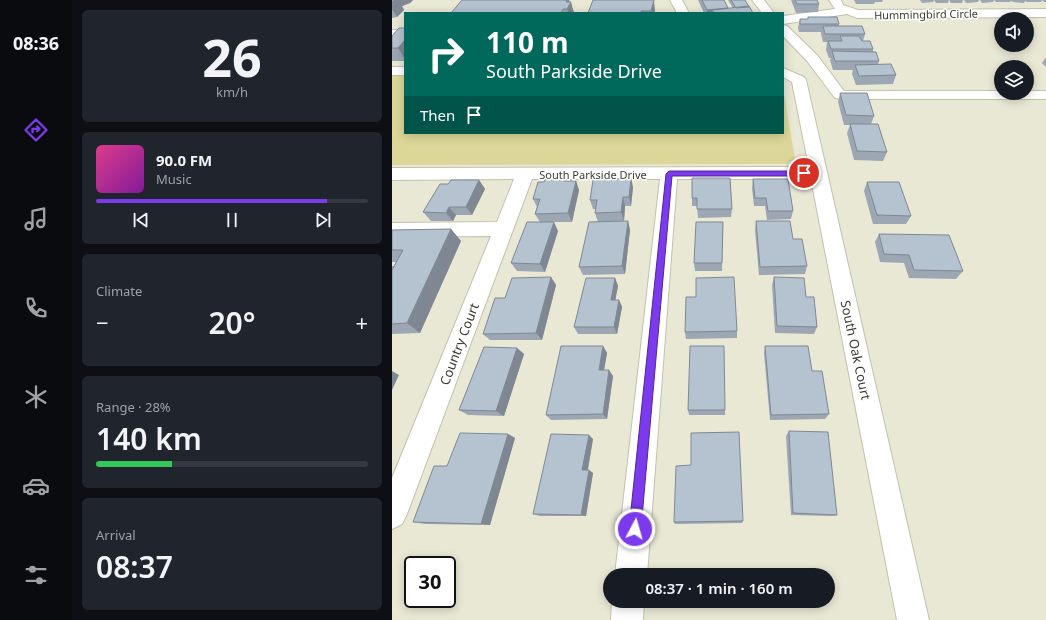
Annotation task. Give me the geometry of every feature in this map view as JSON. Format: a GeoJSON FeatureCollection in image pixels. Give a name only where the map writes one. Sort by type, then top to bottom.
{"type":"FeatureCollection","features":[{"type":"Feature","properties":{"kind":"street"},"geometry":{"type":"LineString","coordinates":[[676,0],[682,12]]}},
{"type":"Feature","properties":{"kind":"street"},"geometry":{"type":"LineString","coordinates":[[758,0],[767,12]]}},
{"type":"Feature","properties":{"kind":"street"},"geometry":{"type":"LineString","coordinates":[[835,0],[839,7],[846,11]]}},
{"type":"Feature","properties":{"kind":"street","name":"Hummingbird Circle"},"geometry":{"type":"LineString","coordinates":[[784,20],[846,11],[857,14],[915,9],[1046,13]]}},
{"type":"Feature","properties":{"kind":"street"},"geometry":{"type":"LineString","coordinates":[[784,30],[812,58],[840,95]]}},
{"type":"Feature","properties":{"kind":"street"},"geometry":{"type":"LineString","coordinates":[[392,34],[404,34]]}},
{"type":"Feature","properties":{"kind":"street"},"geometry":{"type":"LineString","coordinates":[[392,71],[404,71]]}},
{"type":"Feature","properties":{"kind":"street"},"geometry":{"type":"LineString","coordinates":[[805,88],[840,95],[1046,95]]}},
{"type":"Feature","properties":{"kind":"street","name":"South Oak Court"},"geometry":{"type":"LineString","coordinates":[[805,88],[819,173],[914,620]]}},
{"type":"Feature","properties":{"kind":"street","name":"South Parkside Drive"},"geometry":{"type":"LineString","coordinates":[[392,174],[819,173]]}},
{"type":"Feature","properties":{"kind":"street","name":"Country Court"},"geometry":{"type":"LineString","coordinates":[[392,514],[526,174]]}},
{"type":"Feature","properties":{"kind":"street"},"geometry":{"type":"LineString","coordinates":[[632,568],[669,174]]}},
{"type":"Feature","properties":{"kind":"street"},"geometry":{"type":"LineString","coordinates":[[392,230],[504,229]]}},
{"type":"Feature","properties":{"kind":"street"},"geometry":{"type":"LineString","coordinates":[[626,620],[627,608]]}},
{"type":"Feature","properties":{"kind":"shaded area"},"geometry":{"type":"Polygon","coordinates":[[[392,74],[404,74],[404,134],[784,134],[784,94],[795,159],[787,164],[392,165],[392,74]]]}},
{"type":"Feature","properties":{"kind":"building"},"geometry":{"type":"Polygon","coordinates":[[[462,0],[567,0],[566,2],[571,2],[567,9],[563,9],[562,12],[452,12],[462,0]]]}},
{"type":"Feature","properties":{"kind":"building"},"geometry":{"type":"Polygon","coordinates":[[[593,0],[654,0],[651,11],[588,12],[593,0]]]}},
{"type":"Feature","properties":{"kind":"building"},"geometry":{"type":"Polygon","coordinates":[[[702,0],[724,0],[728,8],[707,10],[702,0]]]}},
{"type":"Feature","properties":{"kind":"building"},"geometry":{"type":"Polygon","coordinates":[[[731,0],[745,0],[749,7],[736,8],[731,0]]]}},
{"type":"Feature","properties":{"kind":"building"},"geometry":{"type":"Polygon","coordinates":[[[795,0],[817,0],[819,4],[797,4],[795,0]]]}},
{"type":"Feature","properties":{"kind":"building"},"geometry":{"type":"Polygon","coordinates":[[[749,6],[752,12],[713,12],[712,10],[749,6]]]}},
{"type":"Feature","properties":{"kind":"building"},"geometry":{"type":"Polygon","coordinates":[[[808,17],[837,17],[839,24],[800,24],[800,19],[808,19],[808,17]]]}},
{"type":"Feature","properties":{"kind":"building"},"geometry":{"type":"Polygon","coordinates":[[[823,26],[862,26],[865,34],[825,34],[823,26]]]}},
{"type":"Feature","properties":{"kind":"building"},"geometry":{"type":"Polygon","coordinates":[[[399,28],[404,28],[404,41],[398,48],[392,48],[392,36],[399,28]]]}},
{"type":"Feature","properties":{"kind":"building"},"geometry":{"type":"Polygon","coordinates":[[[840,36],[859,36],[862,41],[870,41],[873,49],[831,49],[828,41],[842,41],[840,36]]]}},
{"type":"Feature","properties":{"kind":"building"},"geometry":{"type":"Polygon","coordinates":[[[832,51],[876,52],[879,61],[835,61],[832,51]]]}},
{"type":"Feature","properties":{"kind":"building"},"geometry":{"type":"Polygon","coordinates":[[[891,64],[896,75],[859,76],[855,65],[891,64]]]}},
{"type":"Feature","properties":{"kind":"building"},"geometry":{"type":"Polygon","coordinates":[[[840,93],[867,93],[874,116],[846,115],[840,93]]]}},
{"type":"Feature","properties":{"kind":"building"},"geometry":{"type":"Polygon","coordinates":[[[850,124],[878,124],[887,152],[857,151],[850,124]]]}},
{"type":"Feature","properties":{"kind":"building"},"geometry":{"type":"Polygon","coordinates":[[[566,176],[564,181],[576,181],[568,213],[535,214],[540,199],[533,199],[538,182],[544,182],[546,177],[566,176]]]}},
{"type":"Feature","properties":{"kind":"building"},"geometry":{"type":"Polygon","coordinates":[[[631,178],[629,197],[623,197],[621,212],[595,213],[597,200],[590,200],[593,180],[631,178]]]}},
{"type":"Feature","properties":{"kind":"building"},"geometry":{"type":"Polygon","coordinates":[[[692,178],[730,178],[732,209],[697,209],[697,198],[692,198],[692,178]]]}},
{"type":"Feature","properties":{"kind":"building"},"geometry":{"type":"Polygon","coordinates":[[[753,179],[788,179],[793,211],[768,211],[766,198],[755,198],[753,179]]]}},
{"type":"Feature","properties":{"kind":"building"},"geometry":{"type":"Polygon","coordinates":[[[451,180],[479,180],[466,207],[449,207],[446,213],[423,212],[440,184],[448,184],[451,180]]]}},
{"type":"Feature","properties":{"kind":"building"},"geometry":{"type":"Polygon","coordinates":[[[867,182],[899,182],[911,216],[877,215],[867,182]]]}},
{"type":"Feature","properties":{"kind":"building"},"geometry":{"type":"Polygon","coordinates":[[[628,221],[622,266],[579,267],[589,222],[628,221]]]}},
{"type":"Feature","properties":{"kind":"building"},"geometry":{"type":"Polygon","coordinates":[[[756,221],[790,221],[793,239],[802,239],[807,266],[760,267],[756,221]]]}},
{"type":"Feature","properties":{"kind":"building"},"geometry":{"type":"Polygon","coordinates":[[[527,222],[554,222],[540,264],[511,263],[527,222]]]}},
{"type":"Feature","properties":{"kind":"building"},"geometry":{"type":"Polygon","coordinates":[[[696,222],[723,222],[722,263],[694,263],[696,222]]]}},
{"type":"Feature","properties":{"kind":"building"},"geometry":{"type":"Polygon","coordinates":[[[451,229],[407,323],[392,324],[392,270],[403,250],[392,250],[392,230],[451,229]]]}},
{"type":"Feature","properties":{"kind":"building"},"geometry":{"type":"Polygon","coordinates":[[[879,234],[949,235],[963,271],[914,270],[909,255],[884,254],[879,234]]]}},
{"type":"Feature","properties":{"kind":"building"},"geometry":{"type":"Polygon","coordinates":[[[551,277],[536,333],[483,334],[495,298],[505,298],[512,278],[551,277]]]}},
{"type":"Feature","properties":{"kind":"building"},"geometry":{"type":"Polygon","coordinates":[[[734,277],[737,331],[685,332],[686,297],[696,297],[696,278],[734,277]]]}},
{"type":"Feature","properties":{"kind":"building"},"geometry":{"type":"Polygon","coordinates":[[[774,277],[804,278],[806,297],[814,297],[817,327],[777,326],[774,277]]]}},
{"type":"Feature","properties":{"kind":"building"},"geometry":{"type":"Polygon","coordinates":[[[586,278],[615,278],[611,300],[619,300],[614,327],[574,327],[586,278]]]}},
{"type":"Feature","properties":{"kind":"building"},"geometry":{"type":"Polygon","coordinates":[[[561,346],[603,346],[599,370],[609,370],[603,414],[546,415],[561,346]]]}},
{"type":"Feature","properties":{"kind":"building"},"geometry":{"type":"Polygon","coordinates":[[[690,346],[724,346],[725,410],[688,410],[690,346]]]}},
{"type":"Feature","properties":{"kind":"building"},"geometry":{"type":"Polygon","coordinates":[[[765,346],[808,346],[812,371],[822,371],[829,414],[771,415],[765,346]]]}},
{"type":"Feature","properties":{"kind":"building"},"geometry":{"type":"Polygon","coordinates":[[[484,347],[517,348],[496,411],[459,410],[484,347]]]}},
{"type":"Feature","properties":{"kind":"building"},"geometry":{"type":"Polygon","coordinates":[[[789,431],[828,432],[837,515],[793,513],[789,431]]]}},
{"type":"Feature","properties":{"kind":"building"},"geometry":{"type":"Polygon","coordinates":[[[739,432],[743,521],[674,522],[676,466],[691,465],[691,433],[739,432]]]}},
{"type":"Feature","properties":{"kind":"building"},"geometry":{"type":"Polygon","coordinates":[[[460,433],[508,434],[481,524],[413,522],[434,466],[447,466],[460,433]]]}},
{"type":"Feature","properties":{"kind":"building"},"geometry":{"type":"Polygon","coordinates":[[[551,434],[589,435],[582,470],[589,470],[581,515],[533,514],[551,434]]]}},
{"type":"Feature","properties":{"kind":"route"},"geometry":{"type":"LineString","coordinates":[[635,529],[669,174],[804,173]]}}]}
